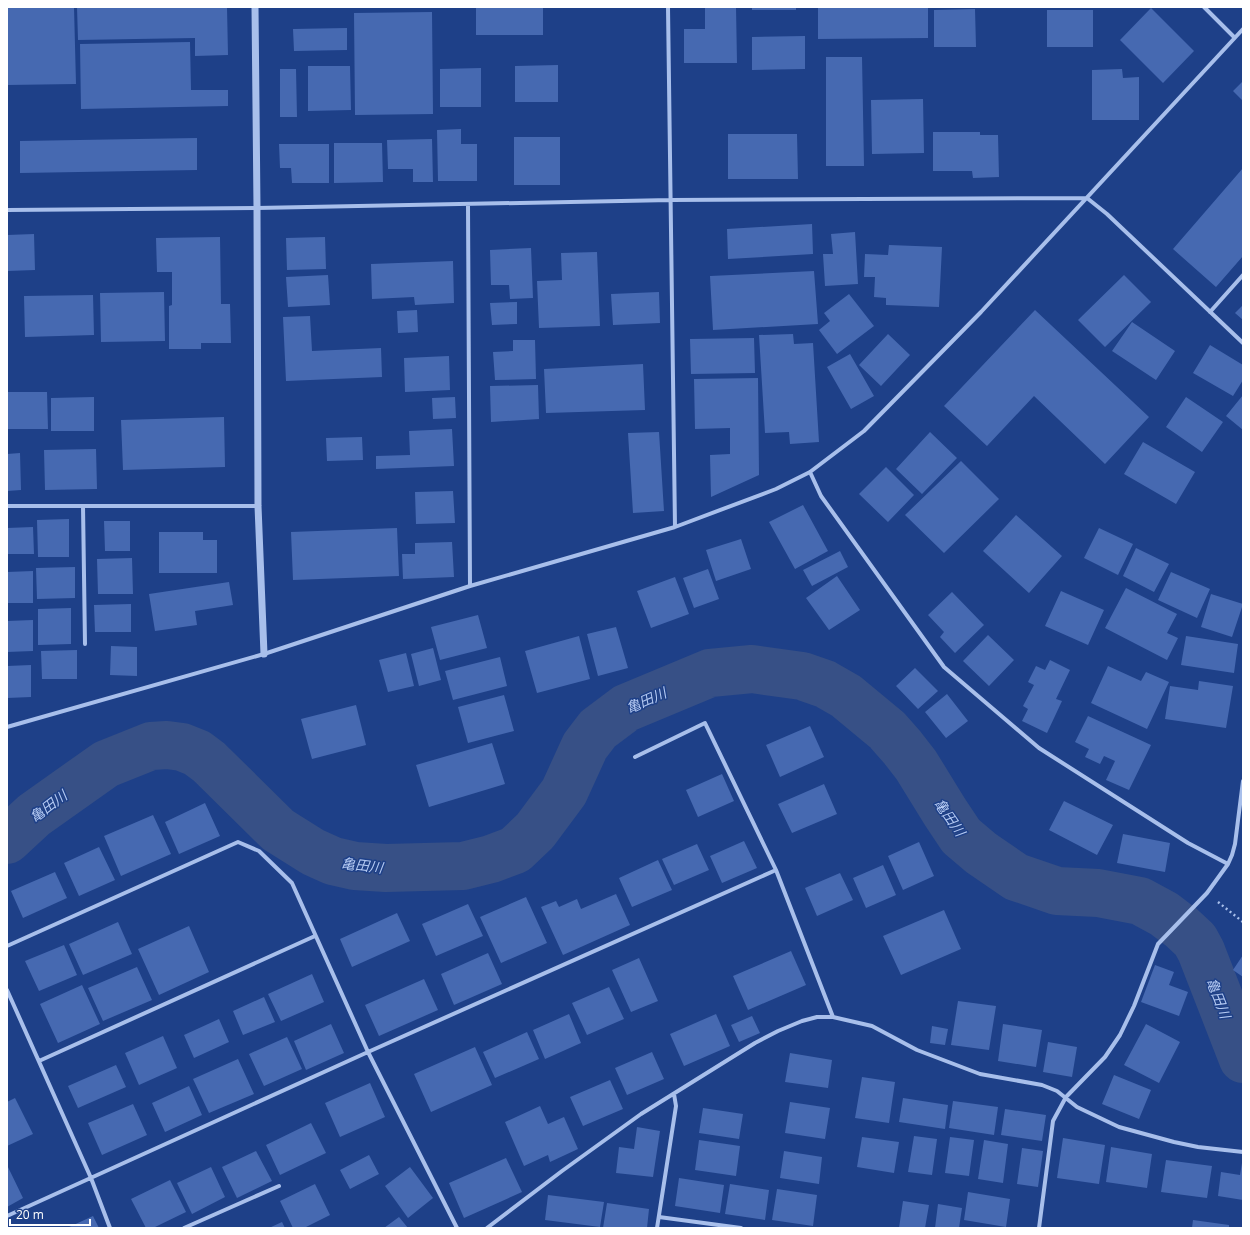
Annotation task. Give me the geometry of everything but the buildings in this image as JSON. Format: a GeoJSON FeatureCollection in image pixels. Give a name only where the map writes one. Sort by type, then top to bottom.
{"type":"FeatureCollection","features":[{"type":"Feature","properties":{"kind":"street"},"geometry":{"type":"LineString","coordinates":[[255,7],[258,506],[264,654]]}},
{"type":"Feature","properties":{"kind":"street"},"geometry":{"type":"LineString","coordinates":[[668,7],[675,527]]}},
{"type":"Feature","properties":{"kind":"street"},"geometry":{"type":"LineString","coordinates":[[1204,7],[1234,37]]}},
{"type":"Feature","properties":{"kind":"street"},"geometry":{"type":"LineString","coordinates":[[7,727],[264,654],[470,586],[675,527],[776,489],[810,472],[864,431],[981,312],[1243,29]]}},
{"type":"Feature","properties":{"kind":"street"},"geometry":{"type":"LineString","coordinates":[[7,210],[257,208],[671,200],[1087,198],[1107,214],[1243,343]]}},
{"type":"Feature","properties":{"kind":"street"},"geometry":{"type":"LineString","coordinates":[[468,204],[470,586]]}},
{"type":"Feature","properties":{"kind":"street"},"geometry":{"type":"LineString","coordinates":[[1210,312],[1243,275]]}},
{"type":"Feature","properties":{"kind":"street"},"geometry":{"type":"LineString","coordinates":[[810,472],[821,496],[944,667],[1039,748],[1188,843],[1228,864]]}},
{"type":"Feature","properties":{"kind":"street"},"geometry":{"type":"LineString","coordinates":[[7,506],[258,506]]}},
{"type":"Feature","properties":{"kind":"street"},"geometry":{"type":"LineString","coordinates":[[83,506],[85,644]]}},
{"type":"Feature","properties":{"kind":"street"},"geometry":{"type":"LineString","coordinates":[[635,757],[705,723],[776,870],[833,1017]]}},
{"type":"Feature","properties":{"kind":"street"},"geometry":{"type":"LineString","coordinates":[[1039,1228],[1053,1121],[1056,1114],[1066,1097],[1105,1057],[1120,1035],[1131,1012],[1158,944],[1207,893],[1228,864],[1235,844],[1243,781]]}},
{"type":"Feature","properties":{"kind":"street"},"geometry":{"type":"LineString","coordinates":[[7,946],[238,842],[259,851],[292,883],[368,1052],[457,1228]]}},
{"type":"Feature","properties":{"kind":"street"},"geometry":{"type":"LineString","coordinates":[[7,1216],[368,1052],[776,870]]}},
{"type":"Feature","properties":{"kind":"street"},"geometry":{"type":"LineString","coordinates":[[39,1061],[315,936]]}},
{"type":"Feature","properties":{"kind":"street"},"geometry":{"type":"LineString","coordinates":[[7,990],[91,1178],[110,1228]]}},
{"type":"Feature","properties":{"kind":"street"},"geometry":{"type":"LineString","coordinates":[[486,1228],[641,1114],[755,1043],[778,1031],[802,1021],[817,1017],[833,1017],[872,1026],[917,1050],[969,1070],[988,1076],[1042,1085],[1057,1091],[1077,1106],[1119,1127],[1198,1147],[1243,1152]]}},
{"type":"Feature","properties":{"kind":"street"},"geometry":{"type":"LineString","coordinates":[[657,1228],[676,1106],[674,1094]]}},
{"type":"Feature","properties":{"kind":"street"},"geometry":{"type":"LineString","coordinates":[[184,1228],[279,1186]]}},
{"type":"Feature","properties":{"kind":"street"},"geometry":{"type":"LineString","coordinates":[[659,1217],[741,1228]]}},
{"type":"Feature","properties":{"kind":"path"},"geometry":{"type":"LineString","coordinates":[[1207,893],[1243,922]]}},
{"type":"Feature","properties":{"kind":"waterway","name":"亀田川"},"geometry":{"type":"LineString","coordinates":[[7,840],[34,815],[106,764],[151,746],[167,745],[182,747],[197,753],[209,762],[278,830],[313,852],[333,861],[355,866],[386,868],[463,866],[491,859],[515,850],[535,831],[564,792],[585,746],[598,729],[626,708],[710,673],[752,669],[802,676],[825,684],[846,696],[887,730],[916,765],[961,836],[981,853],[1016,877],[1057,891],[1098,893],[1140,901],[1164,914],[1181,927],[1195,940],[1201,951],[1243,1059]]}}]}
